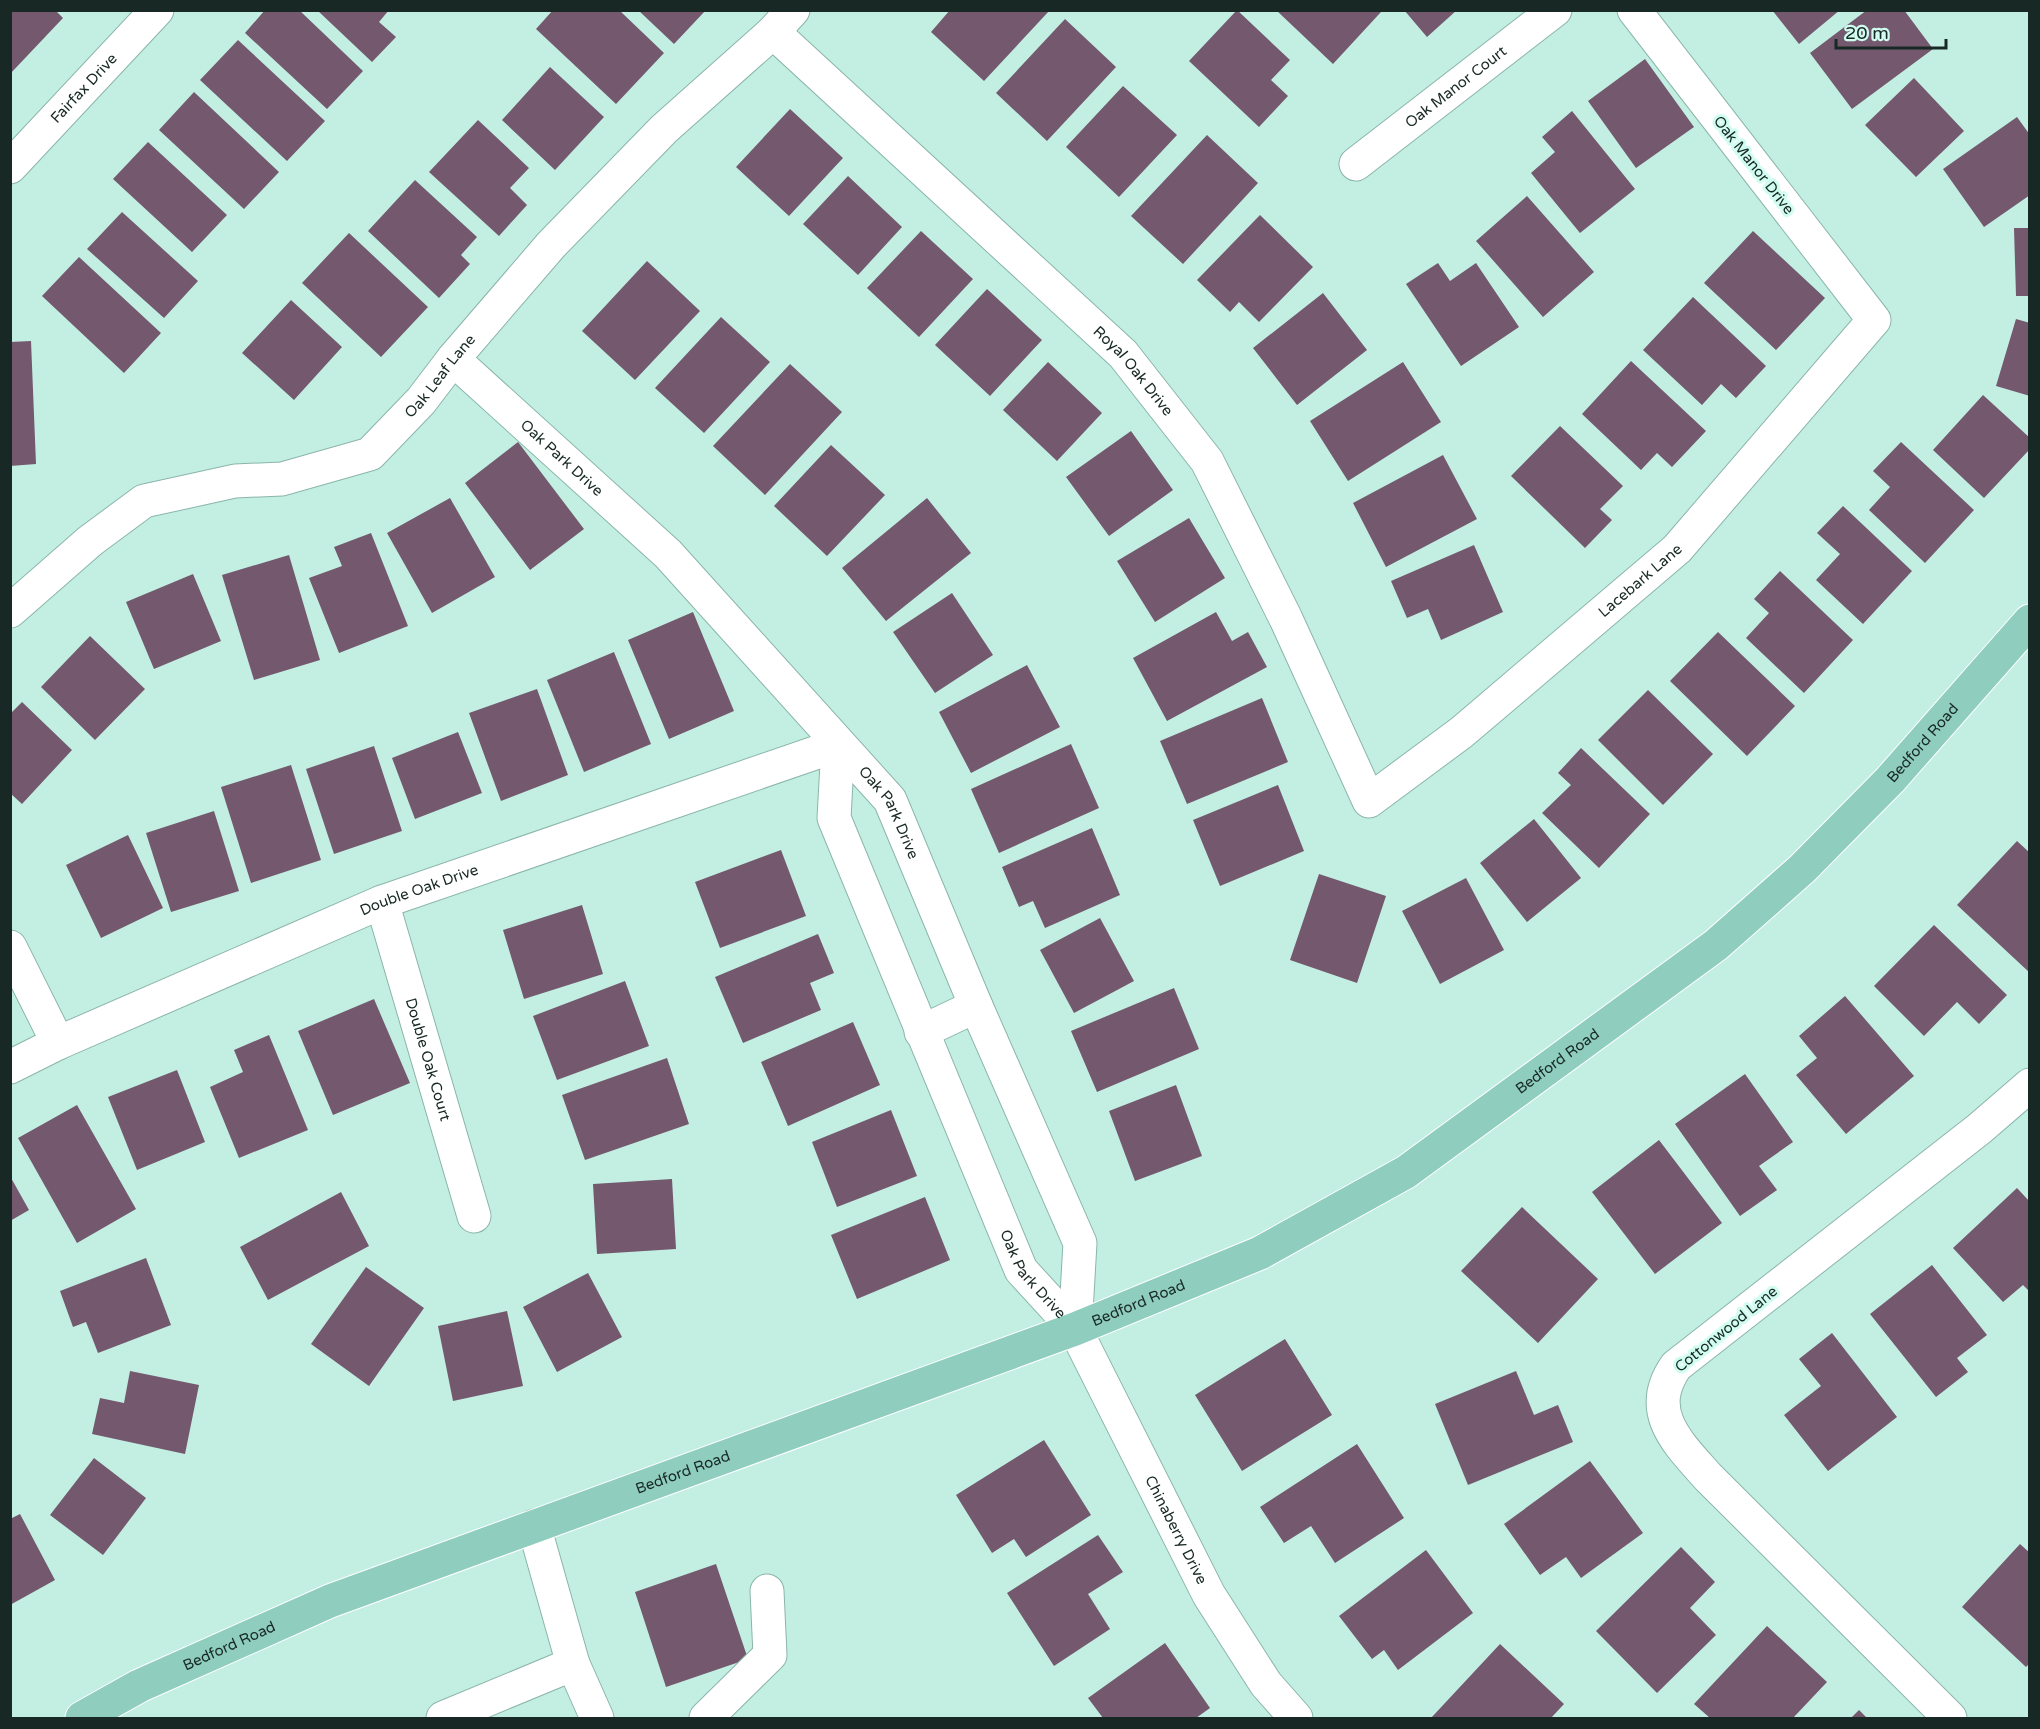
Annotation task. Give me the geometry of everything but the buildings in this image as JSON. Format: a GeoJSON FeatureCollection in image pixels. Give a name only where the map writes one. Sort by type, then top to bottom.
{"type":"FeatureCollection","features":[{"type":"Feature","properties":{"kind":"main road","name":"Bedford Road"},"geometry":{"type":"LineString","coordinates":[[82,1719],[139,1686],[330,1601],[1075,1329],[1260,1253],[1406,1172],[1621,1017],[1716,945],[1802,869],[1890,780],[2030,621]]}},
{"type":"Feature","properties":{"kind":"street","name":"Fairfax Drive"},"geometry":{"type":"LineString","coordinates":[[10,167],[157,10]]}},
{"type":"Feature","properties":{"kind":"street","name":"Oak Manor Court"},"geometry":{"type":"LineString","coordinates":[[1356,164],[1555,10]]}},
{"type":"Feature","properties":{"kind":"street","name":"Oak Manor Drive"},"geometry":{"type":"LineString","coordinates":[[1634,10],[1874,320]]}},
{"type":"Feature","properties":{"kind":"street","name":"Oak Leaf Lane"},"geometry":{"type":"LineString","coordinates":[[10,611],[90,541],[144,501],[235,481],[282,479],[370,454],[421,401],[453,359],[551,245],[656,138],[783,21]]}},
{"type":"Feature","properties":{"kind":"street","name":"Royal Oak Drive"},"geometry":{"type":"LineString","coordinates":[[783,21],[1122,354],[1207,461],[1286,619],[1369,801]]}},
{"type":"Feature","properties":{"kind":"street","name":"Lacebark Lane"},"geometry":{"type":"LineString","coordinates":[[1369,801],[1462,732],[1677,549],[1874,320]]}},
{"type":"Feature","properties":{"kind":"street","name":"Oak Park Drive"},"geometry":{"type":"LineString","coordinates":[[453,359],[668,554],[890,800],[976,1006],[1080,1243],[1075,1329]]}},
{"type":"Feature","properties":{"kind":"street","name":"Oak Park Drive"},"geometry":{"type":"LineString","coordinates":[[838,745],[834,818],[1021,1270],[1075,1329]]}},
{"type":"Feature","properties":{"kind":"street","name":"Double Oak Drive"},"geometry":{"type":"LineString","coordinates":[[10,1067],[58,1043],[382,902],[838,745]]}},
{"type":"Feature","properties":{"kind":"street","name":"Double Oak Court"},"geometry":{"type":"LineString","coordinates":[[382,902],[474,1216]]}},
{"type":"Feature","properties":{"kind":"street"},"geometry":{"type":"LineString","coordinates":[[10,946],[58,1043]]}},
{"type":"Feature","properties":{"kind":"street"},"geometry":{"type":"LineString","coordinates":[[921,1032],[976,1006]]}},
{"type":"Feature","properties":{"kind":"street","name":"Cottonwood Lane"},"geometry":{"type":"LineString","coordinates":[[1950,1719],[1708,1477],[1674,1439],[1664,1415],[1664,1383],[1676,1366],[1979,1129],[2030,1085]]}},
{"type":"Feature","properties":{"kind":"street","name":"Chinaberry Drive"},"geometry":{"type":"LineString","coordinates":[[1075,1329],[1209,1595],[1266,1684],[1296,1719]]}},
{"type":"Feature","properties":{"kind":"street"},"geometry":{"type":"LineString","coordinates":[[534,1526],[573,1665],[597,1719]]}},
{"type":"Feature","properties":{"kind":"street"},"geometry":{"type":"LineString","coordinates":[[705,1719],[770,1655],[767,1591]]}},
{"type":"Feature","properties":{"kind":"street"},"geometry":{"type":"LineString","coordinates":[[443,1719],[573,1665]]}}]}
